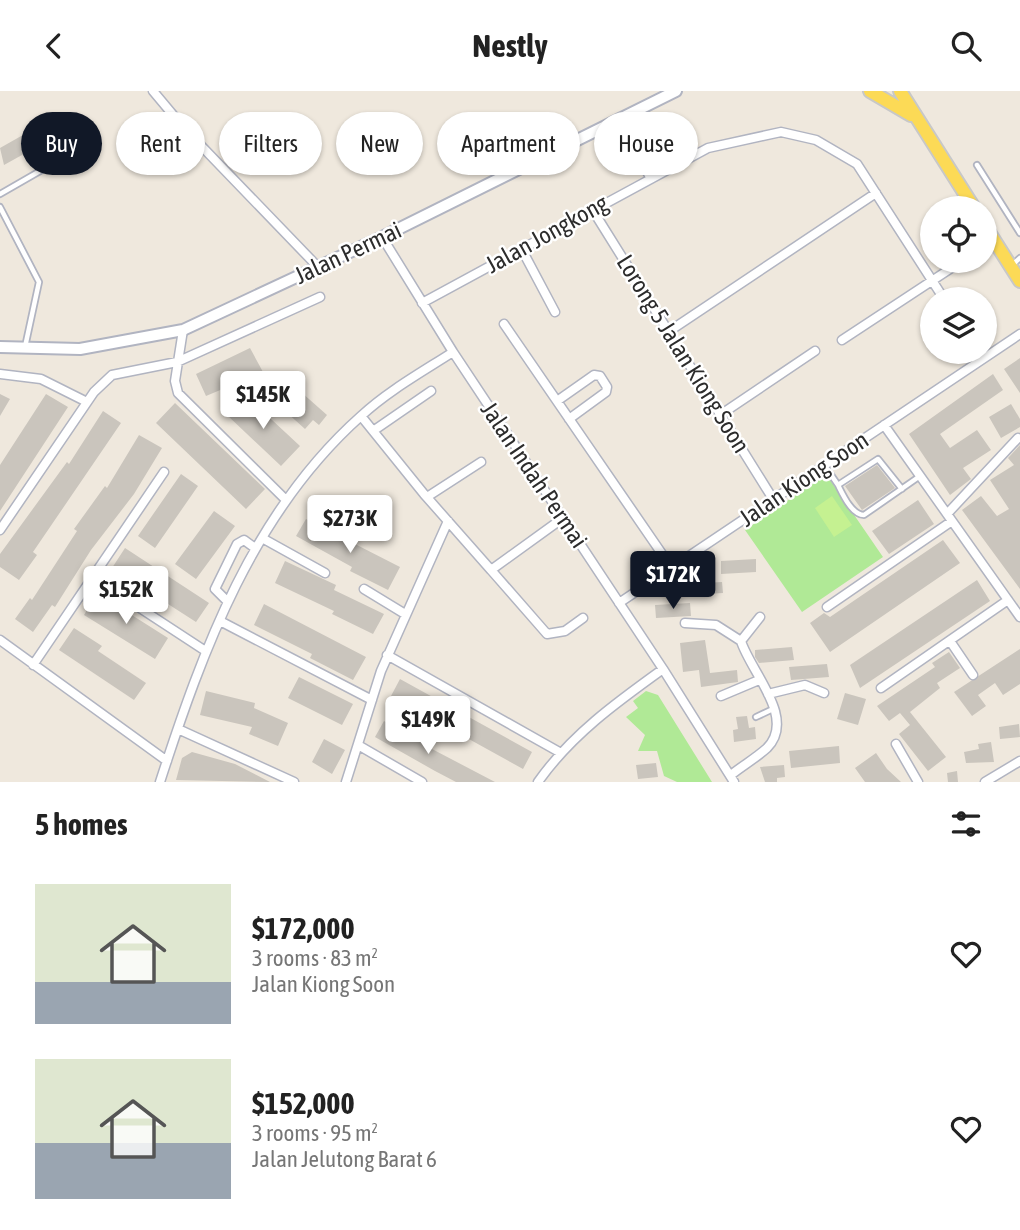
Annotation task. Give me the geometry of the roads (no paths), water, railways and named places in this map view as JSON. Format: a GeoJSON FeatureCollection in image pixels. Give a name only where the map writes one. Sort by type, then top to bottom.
{"type":"FeatureCollection","features":[{"type":"Feature","properties":{"kind":"main road"},"geometry":{"type":"LineString","coordinates":[[870,91],[917,119]]}},
{"type":"Feature","properties":{"kind":"main road"},"geometry":{"type":"LineString","coordinates":[[906,94],[917,119],[966,196]]}},
{"type":"Feature","properties":{"kind":"main road"},"geometry":{"type":"LineString","coordinates":[[997,248],[1015,262],[1020,281]]}},
{"type":"Feature","properties":{"kind":"street"},"geometry":{"type":"LineString","coordinates":[[153,91],[184,128],[319,268]]}},
{"type":"Feature","properties":{"kind":"street","name":"Jalan Permai"},"geometry":{"type":"LineString","coordinates":[[0,347],[80,349],[183,330],[319,268],[676,91]]}},
{"type":"Feature","properties":{"kind":"street","name":"Jalan Jongkong"},"geometry":{"type":"LineString","coordinates":[[422,303],[650,177],[715,145],[767,133],[792,132],[851,159],[936,287]]}},
{"type":"Feature","properties":{"kind":"street"},"geometry":{"type":"LineString","coordinates":[[668,332],[876,193]]}},
{"type":"Feature","properties":{"kind":"street","name":"Lorong 5 Jalan Kiong Soon"},"geometry":{"type":"LineString","coordinates":[[592,209],[773,499]]}},
{"type":"Feature","properties":{"kind":"street","name":"Jalan Indah Permai"},"geometry":{"type":"LineString","coordinates":[[382,237],[453,352],[732,778]]}},
{"type":"Feature","properties":{"kind":"street"},"geometry":{"type":"LineString","coordinates":[[521,248],[555,311]]}},
{"type":"Feature","properties":{"kind":"street"},"geometry":{"type":"LineString","coordinates":[[842,340],[944,273]]}},
{"type":"Feature","properties":{"kind":"street"},"geometry":{"type":"LineString","coordinates":[[0,530],[87,403],[112,375],[177,362],[320,297]]}},
{"type":"Feature","properties":{"kind":"street"},"geometry":{"type":"LineString","coordinates":[[504,324],[671,567]]}},
{"type":"Feature","properties":{"kind":"street"},"geometry":{"type":"LineString","coordinates":[[183,330],[175,381],[178,393],[286,500]]}},
{"type":"Feature","properties":{"kind":"street","name":"Jalan Kiong Soon"},"geometry":{"type":"LineString","coordinates":[[997,346],[1020,334]]}},
{"type":"Feature","properties":{"kind":"street"},"geometry":{"type":"LineString","coordinates":[[720,415],[815,351]]}},
{"type":"Feature","properties":{"kind":"street"},"geometry":{"type":"LineString","coordinates":[[160,782],[204,650],[255,548],[286,500],[361,415],[453,352]]}},
{"type":"Feature","properties":{"kind":"street","name":"Jalan Kiong Soon"},"geometry":{"type":"LineString","coordinates":[[619,603],[884,425],[968,364]]}},
{"type":"Feature","properties":{"kind":"street"},"geometry":{"type":"LineString","coordinates":[[0,374],[41,379],[87,403]]}},
{"type":"Feature","properties":{"kind":"street"},"geometry":{"type":"LineString","coordinates":[[557,401],[594,375],[600,376],[607,387],[606,392],[569,419]]}},
{"type":"Feature","properties":{"kind":"street"},"geometry":{"type":"LineString","coordinates":[[373,431],[431,391]]}},
{"type":"Feature","properties":{"kind":"street"},"geometry":{"type":"LineString","coordinates":[[361,415],[427,497],[547,633],[565,631],[583,618]]}},
{"type":"Feature","properties":{"kind":"street","name":"Jalan Kiong Soon"},"geometry":{"type":"LineString","coordinates":[[884,425],[1020,617]]}},
{"type":"Feature","properties":{"kind":"street"},"geometry":{"type":"LineString","coordinates":[[827,607],[950,518],[1018,438]]}},
{"type":"Feature","properties":{"kind":"street"},"geometry":{"type":"LineString","coordinates":[[427,497],[481,462]]}},
{"type":"Feature","properties":{"kind":"street"},"geometry":{"type":"LineString","coordinates":[[33,665],[164,472]]}},
{"type":"Feature","properties":{"kind":"street"},"geometry":{"type":"LineString","coordinates":[[491,570],[564,518]]}},
{"type":"Feature","properties":{"kind":"street"},"geometry":{"type":"LineString","coordinates":[[346,782],[387,655],[448,521]]}},
{"type":"Feature","properties":{"kind":"street"},"geometry":{"type":"LineString","coordinates":[[262,538],[325,573]]}},
{"type":"Feature","properties":{"kind":"street"},"geometry":{"type":"LineString","coordinates":[[228,602],[215,589],[237,544],[244,540],[255,548]]}},
{"type":"Feature","properties":{"kind":"street"},"geometry":{"type":"LineString","coordinates":[[364,589],[405,614]]}},
{"type":"Feature","properties":{"kind":"street"},"geometry":{"type":"LineString","coordinates":[[120,595],[204,650]]}},
{"type":"Feature","properties":{"kind":"street"},"geometry":{"type":"LineString","coordinates":[[881,688],[1008,600]]}},
{"type":"Feature","properties":{"kind":"street"},"geometry":{"type":"LineString","coordinates":[[741,641],[760,617]]}},
{"type":"Feature","properties":{"kind":"street"},"geometry":{"type":"LineString","coordinates":[[220,621],[372,699]]}},
{"type":"Feature","properties":{"kind":"street"},"geometry":{"type":"LineString","coordinates":[[685,623],[716,625],[741,641],[774,709],[775,734],[768,746],[732,778]]}},
{"type":"Feature","properties":{"kind":"street"},"geometry":{"type":"LineString","coordinates":[[0,640],[167,761]]}},
{"type":"Feature","properties":{"kind":"street"},"geometry":{"type":"LineString","coordinates":[[950,641],[974,675]]}},
{"type":"Feature","properties":{"kind":"street"},"geometry":{"type":"LineString","coordinates":[[387,655],[561,753]]}},
{"type":"Feature","properties":{"kind":"street"},"geometry":{"type":"LineString","coordinates":[[538,782],[561,753],[614,704],[663,669]]}},
{"type":"Feature","properties":{"kind":"street"},"geometry":{"type":"LineString","coordinates":[[721,696],[759,680]]}},
{"type":"Feature","properties":{"kind":"street"},"geometry":{"type":"LineString","coordinates":[[768,694],[805,685],[824,693]]}},
{"type":"Feature","properties":{"kind":"street"},"geometry":{"type":"LineString","coordinates":[[178,729],[294,782]]}},
{"type":"Feature","properties":{"kind":"street"},"geometry":{"type":"LineString","coordinates":[[896,744],[918,782]]}},
{"type":"Feature","properties":{"kind":"street"},"geometry":{"type":"LineString","coordinates":[[358,745],[422,782]]}},
{"type":"Feature","properties":{"kind":"street"},"geometry":{"type":"LineString","coordinates":[[985,782],[1020,761]]}},
{"type":"Feature","properties":{"kind":"lane"},"geometry":{"type":"LineString","coordinates":[[977,165],[1020,233]]}},
{"type":"Feature","properties":{"kind":"lane"},"geometry":{"type":"LineString","coordinates":[[0,194],[33,175]]}},
{"type":"Feature","properties":{"kind":"lane"},"geometry":{"type":"LineString","coordinates":[[0,207],[38,282],[25,348]]}},
{"type":"Feature","properties":{"kind":"lane"},"geometry":{"type":"LineString","coordinates":[[838,485],[878,459],[902,489]]}},
{"type":"Feature","properties":{"kind":"lane"},"geometry":{"type":"LineString","coordinates":[[824,465],[859,515],[920,476]]}},
{"type":"Feature","properties":{"kind":"lane"},"geometry":{"type":"LineString","coordinates":[[756,717],[774,709]]}}]}
